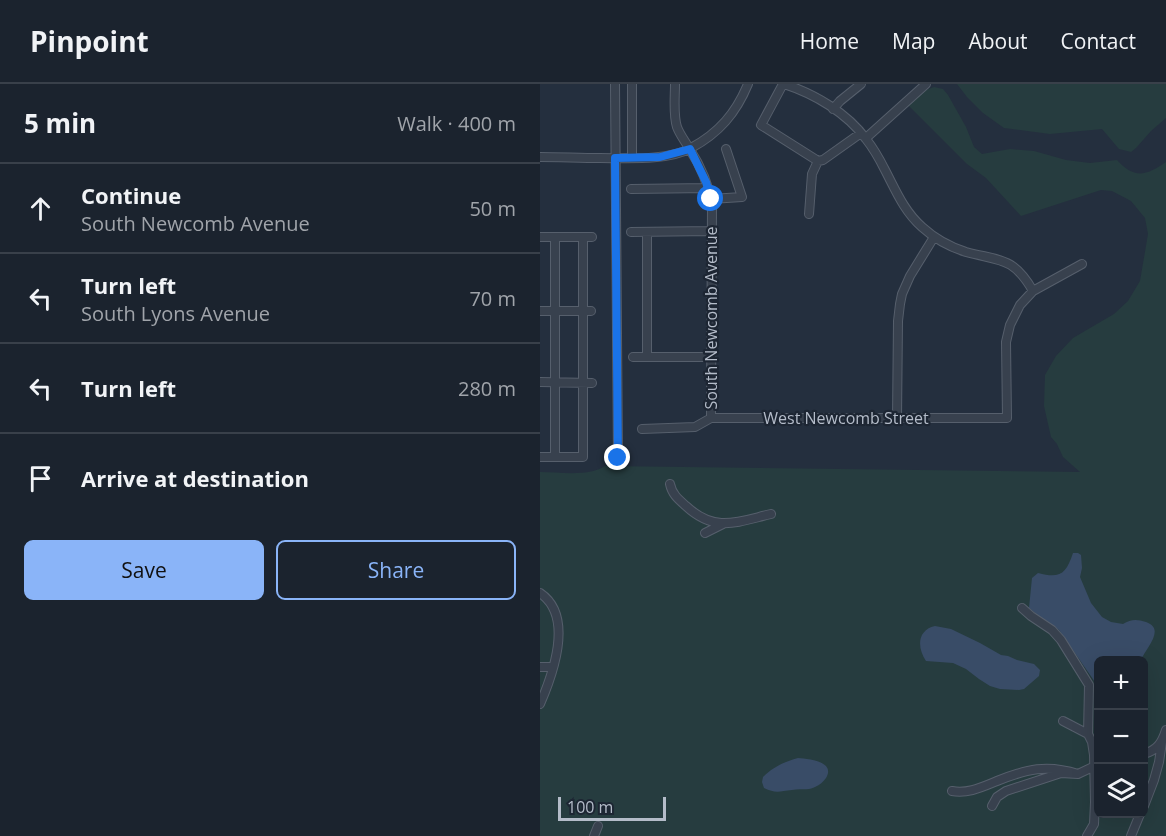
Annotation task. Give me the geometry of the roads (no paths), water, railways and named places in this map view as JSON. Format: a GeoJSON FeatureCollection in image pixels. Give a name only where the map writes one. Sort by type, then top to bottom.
{"type":"FeatureCollection","features":[{"type":"Feature","properties":{"kind":"street"},"geometry":{"type":"LineString","coordinates":[[615,84],[618,458]]}},
{"type":"Feature","properties":{"kind":"street"},"geometry":{"type":"LineString","coordinates":[[632,84],[632,158]]}},
{"type":"Feature","properties":{"kind":"street"},"geometry":{"type":"LineString","coordinates":[[540,157],[660,157],[690,149],[724,124],[740,103],[748,84]]}},
{"type":"Feature","properties":{"kind":"street"},"geometry":{"type":"LineString","coordinates":[[926,84],[864,136],[823,160],[818,161],[761,125],[783,84],[816,97],[864,136],[902,204],[916,222],[934,237],[956,249],[1007,262],[1022,274],[1033,291],[1082,264]]}},
{"type":"Feature","properties":{"kind":"street"},"geometry":{"type":"LineString","coordinates":[[833,109],[861,84]]}},
{"type":"Feature","properties":{"kind":"street","name":"South Newcomb Avenue"},"geometry":{"type":"LineString","coordinates":[[676,86],[676,125],[690,149],[711,199],[711,418]]}},
{"type":"Feature","properties":{"kind":"street"},"geometry":{"type":"LineString","coordinates":[[711,199],[742,197],[726,149]]}},
{"type":"Feature","properties":{"kind":"street"},"geometry":{"type":"LineString","coordinates":[[809,214],[812,174],[818,161]]}},
{"type":"Feature","properties":{"kind":"street"},"geometry":{"type":"LineString","coordinates":[[631,189],[708,188]]}},
{"type":"Feature","properties":{"kind":"street"},"geometry":{"type":"LineString","coordinates":[[631,232],[712,231]]}},
{"type":"Feature","properties":{"kind":"street"},"geometry":{"type":"LineString","coordinates":[[647,232],[647,357]]}},
{"type":"Feature","properties":{"kind":"street"},"geometry":{"type":"LineString","coordinates":[[540,237],[592,237]]}},
{"type":"Feature","properties":{"kind":"street"},"geometry":{"type":"LineString","coordinates":[[555,237],[555,457]]}},
{"type":"Feature","properties":{"kind":"street"},"geometry":{"type":"LineString","coordinates":[[540,457],[587,457],[583,383],[587,311],[583,237]]}},
{"type":"Feature","properties":{"kind":"street"},"geometry":{"type":"LineString","coordinates":[[897,418],[900,303],[910,276],[934,237]]}},
{"type":"Feature","properties":{"kind":"street","name":"West Newcomb Street"},"geometry":{"type":"LineString","coordinates":[[642,429],[695,427],[711,418],[1007,418],[1007,333],[1020,305],[1033,291]]}},
{"type":"Feature","properties":{"kind":"street"},"geometry":{"type":"LineString","coordinates":[[540,311],[587,311]]}},
{"type":"Feature","properties":{"kind":"street"},"geometry":{"type":"LineString","coordinates":[[633,357],[711,357]]}},
{"type":"Feature","properties":{"kind":"street"},"geometry":{"type":"LineString","coordinates":[[540,382],[592,383]]}},
{"type":"Feature","properties":{"kind":"street"},"geometry":{"type":"LineString","coordinates":[[670,484],[672,492],[695,514],[710,521],[723,524],[734,523],[771,514]]}},
{"type":"Feature","properties":{"kind":"street"},"geometry":{"type":"LineString","coordinates":[[705,533],[723,524]]}},
{"type":"Feature","properties":{"kind":"street"},"geometry":{"type":"LineString","coordinates":[[540,593],[547,597],[553,608],[559,632],[553,667],[540,704]]}},
{"type":"Feature","properties":{"kind":"street"},"geometry":{"type":"LineString","coordinates":[[1022,608],[1052,630],[1061,640],[1089,685],[1088,734],[1092,742],[1096,764]]}},
{"type":"Feature","properties":{"kind":"street"},"geometry":{"type":"LineString","coordinates":[[540,667],[553,667]]}},
{"type":"Feature","properties":{"kind":"street"},"geometry":{"type":"LineString","coordinates":[[1063,722],[1088,734]]}},
{"type":"Feature","properties":{"kind":"street"},"geometry":{"type":"LineString","coordinates":[[1148,794],[1154,780],[1166,730]]}},
{"type":"Feature","properties":{"kind":"street"},"geometry":{"type":"LineString","coordinates":[[1148,752],[1162,742]]}},
{"type":"Feature","properties":{"kind":"street"},"geometry":{"type":"LineString","coordinates":[[952,791],[966,792],[1025,771],[1046,768],[1058,767],[1078,774]]}},
{"type":"Feature","properties":{"kind":"street"},"geometry":{"type":"LineString","coordinates":[[992,806],[997,797],[1006,791],[1061,773],[1078,774],[1094,767]]}},
{"type":"Feature","properties":{"kind":"street"},"geometry":{"type":"LineString","coordinates":[[1087,836],[1094,824],[1094,818]]}},
{"type":"Feature","properties":{"kind":"street"},"geometry":{"type":"LineString","coordinates":[[1131,836],[1138,818]]}},
{"type":"Feature","properties":{"kind":"street"},"geometry":{"type":"LineString","coordinates":[[594,836],[597,826]]}},
{"type":"Feature","properties":{"kind":"water"},"geometry":{"type":"Polygon","coordinates":[[[1073,553],[1081,555],[1080,577],[1091,603],[1102,617],[1111,622],[1123,624],[1131,620],[1143,621],[1152,625],[1154,629],[1155,634],[1143,656],[1094,656],[1094,681],[1059,630],[1029,608],[1032,578],[1038,573],[1057,575],[1068,566],[1073,553]]]}},
{"type":"Feature","properties":{"kind":"water"},"geometry":{"type":"Polygon","coordinates":[[[935,626],[951,629],[1001,655],[1034,664],[1040,670],[1039,676],[1024,689],[1000,689],[990,686],[953,663],[926,661],[921,651],[920,640],[925,631],[935,626]]]}},
{"type":"Feature","properties":{"kind":"water"},"geometry":{"type":"Polygon","coordinates":[[[798,758],[824,764],[828,772],[823,782],[809,789],[778,792],[764,788],[763,777],[767,773],[779,765],[798,758]]]}}]}
